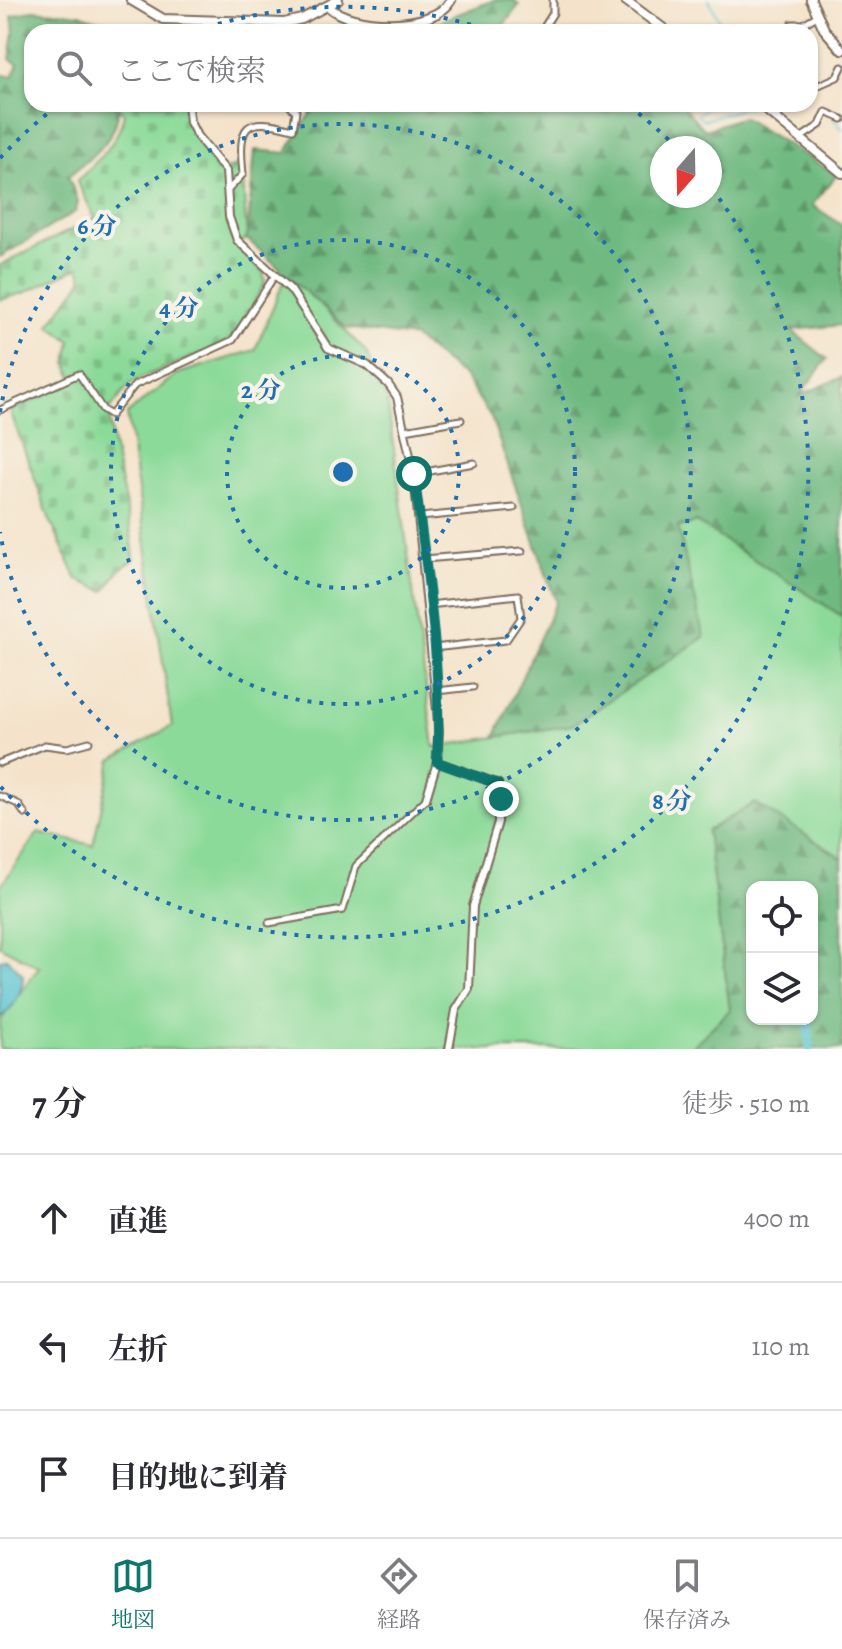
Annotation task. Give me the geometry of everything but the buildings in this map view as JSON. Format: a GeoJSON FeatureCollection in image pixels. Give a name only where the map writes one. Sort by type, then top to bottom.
{"type":"FeatureCollection","features":[{"type":"Feature","properties":{"kind":"highway"},"geometry":{"type":"LineString","coordinates":[[131,0],[163,19],[284,23],[302,19],[334,3],[338,14],[370,21],[402,23],[432,18],[445,10],[449,0]]}},
{"type":"Feature","properties":{"kind":"highway"},"geometry":{"type":"LineString","coordinates":[[625,0],[657,24]]}},
{"type":"Feature","properties":{"kind":"highway"},"geometry":{"type":"LineString","coordinates":[[811,0],[817,16],[842,50]]}},
{"type":"Feature","properties":{"kind":"highway"},"geometry":{"type":"LineString","coordinates":[[770,112],[842,173]]}},
{"type":"Feature","properties":{"kind":"street"},"geometry":{"type":"LineString","coordinates":[[546,24],[553,13],[553,0]]}},
{"type":"Feature","properties":{"kind":"street"},"geometry":{"type":"LineString","coordinates":[[792,24],[803,24],[817,16]]}},
{"type":"Feature","properties":{"kind":"street"},"geometry":{"type":"LineString","coordinates":[[818,85],[837,77],[842,67]]}},
{"type":"Feature","properties":{"kind":"street"},"geometry":{"type":"LineString","coordinates":[[189,112],[197,136],[226,171],[229,217],[237,240],[291,290],[328,348],[367,365],[397,397],[414,474],[429,605],[436,691],[437,762],[426,799],[356,866],[343,910],[269,923]]}},
{"type":"Feature","properties":{"kind":"street"},"geometry":{"type":"LineString","coordinates":[[228,190],[243,174],[241,139],[249,126],[262,121],[293,129],[296,112]]}},
{"type":"Feature","properties":{"kind":"street"},"geometry":{"type":"LineString","coordinates":[[775,116],[778,112]]}},
{"type":"Feature","properties":{"kind":"street"},"geometry":{"type":"LineString","coordinates":[[802,137],[820,125],[826,112],[842,119]]}},
{"type":"Feature","properties":{"kind":"street"},"geometry":{"type":"LineString","coordinates":[[0,410],[79,374],[103,410],[111,415],[135,385],[233,340],[275,275]]}},
{"type":"Feature","properties":{"kind":"street"},"geometry":{"type":"LineString","coordinates":[[405,430],[461,420]]}},
{"type":"Feature","properties":{"kind":"street"},"geometry":{"type":"LineString","coordinates":[[414,474],[474,463]]}},
{"type":"Feature","properties":{"kind":"street"},"geometry":{"type":"LineString","coordinates":[[420,517],[514,508]]}},
{"type":"Feature","properties":{"kind":"street"},"geometry":{"type":"LineString","coordinates":[[424,559],[522,551]]}},
{"type":"Feature","properties":{"kind":"street"},"geometry":{"type":"LineString","coordinates":[[429,605],[518,595],[521,618],[506,640],[433,648]]}},
{"type":"Feature","properties":{"kind":"street"},"geometry":{"type":"LineString","coordinates":[[436,691],[473,687]]}},
{"type":"Feature","properties":{"kind":"street"},"geometry":{"type":"LineString","coordinates":[[0,763],[45,745],[67,748],[89,742]]}},
{"type":"Feature","properties":{"kind":"street"},"geometry":{"type":"LineString","coordinates":[[437,762],[486,777],[498,784],[501,799],[498,822],[473,906],[469,989],[456,1010],[449,1049]]}},
{"type":"Feature","properties":{"kind":"street"},"geometry":{"type":"LineString","coordinates":[[0,796],[18,804],[25,814]]}},
{"type":"Feature","properties":{"kind":"green space"},"geometry":{"type":"Polygon","coordinates":[[[494,0],[514,0],[519,5],[504,24],[432,24],[494,0]]]}},
{"type":"Feature","properties":{"kind":"green space"},"geometry":{"type":"Polygon","coordinates":[[[33,10],[80,14],[108,24],[24,24],[24,112],[118,112],[118,116],[103,145],[68,176],[78,201],[76,211],[0,257],[0,75],[13,76],[18,64],[10,59],[14,32],[12,16],[33,10]]]}},
{"type":"Feature","properties":{"kind":"green space"},"geometry":{"type":"Polygon","coordinates":[[[184,112],[217,171],[242,165],[247,239],[236,245],[263,272],[265,283],[237,332],[223,345],[129,385],[109,411],[134,560],[120,569],[105,591],[77,580],[50,520],[10,411],[74,381],[67,363],[71,341],[49,325],[83,279],[79,267],[24,293],[0,300],[0,265],[95,218],[77,181],[118,133],[124,113],[184,112]]]}},
{"type":"Feature","properties":{"kind":"green space"},"geometry":{"type":"Polygon","coordinates":[[[312,112],[688,112],[705,130],[742,117],[837,175],[812,205],[842,225],[842,325],[791,330],[827,359],[799,396],[842,377],[842,616],[696,522],[678,527],[704,637],[572,725],[495,737],[556,602],[491,417],[464,377],[413,337],[346,328],[247,239],[255,150],[286,153],[312,112]]]}},
{"type":"Feature","properties":{"kind":"green space"},"geometry":{"type":"Polygon","coordinates":[[[288,271],[365,351],[387,398],[434,747],[572,725],[704,637],[677,528],[696,522],[842,616],[842,858],[755,803],[707,831],[730,1010],[690,1049],[0,1049],[0,1021],[39,967],[0,946],[0,887],[38,833],[93,845],[112,760],[172,726],[127,414],[177,374],[255,350],[288,271]]]}},
{"type":"Feature","properties":{"kind":"green space"},"geometry":{"type":"Polygon","coordinates":[[[755,803],[842,858],[842,1049],[690,1049],[730,1010],[707,831],[755,803]]]}},
{"type":"Feature","properties":{"kind":"water"},"geometry":{"type":"Polygon","coordinates":[[[7,958],[23,975],[23,981],[13,1004],[0,1017],[0,960],[7,958]]]}},
{"type":"Feature","properties":{"kind":"waterway"},"geometry":{"type":"LineString","coordinates":[[709,0],[721,24]]}},
{"type":"Feature","properties":{"kind":"waterway"},"geometry":{"type":"LineString","coordinates":[[701,112],[697,115],[703,120],[730,112]]}},
{"type":"Feature","properties":{"kind":"waterway"},"geometry":{"type":"LineString","coordinates":[[834,119],[842,129]]}},
{"type":"Feature","properties":{"kind":"waterway"},"geometry":{"type":"LineString","coordinates":[[808,1025],[810,1049]]}},
{"type":"Feature","properties":{"kind":"route"},"geometry":{"type":"LineString","coordinates":[[414,474],[433,648],[439,731],[437,762],[486,777],[498,784],[501,799]]}}]}
